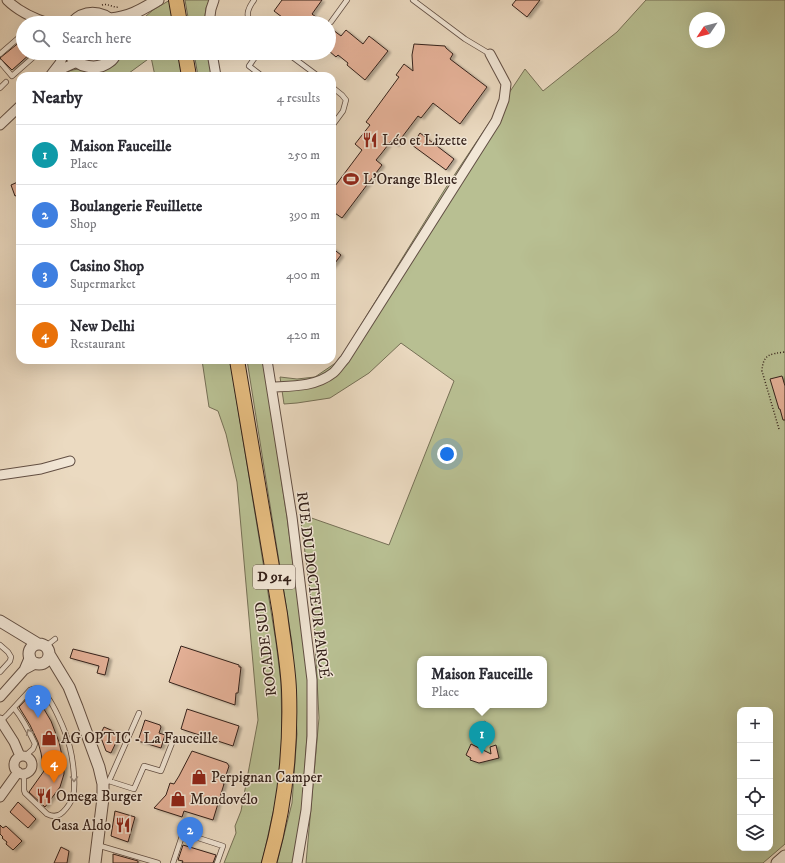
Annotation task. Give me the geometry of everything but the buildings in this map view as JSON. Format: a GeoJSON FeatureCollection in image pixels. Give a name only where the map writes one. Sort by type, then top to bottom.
{"type":"FeatureCollection","features":[{"type":"Feature","properties":{"kind":"main road"},"geometry":{"type":"LineString","coordinates":[[176,0],[179,16]]}},
{"type":"Feature","properties":{"kind":"main road"},"geometry":{"type":"LineString","coordinates":[[186,60],[188,72]]}},
{"type":"Feature","properties":{"kind":"main road","name":"ROCADE SUD"},"geometry":{"type":"LineString","coordinates":[[238,364],[280,614],[289,689],[288,752],[284,796],[269,863]]}},
{"type":"Feature","properties":{"kind":"street"},"geometry":{"type":"LineString","coordinates":[[7,0],[27,16]]}},
{"type":"Feature","properties":{"kind":"street"},"geometry":{"type":"LineString","coordinates":[[127,16],[138,12],[158,0]]}},
{"type":"Feature","properties":{"kind":"street"},"geometry":{"type":"LineString","coordinates":[[210,16],[214,0]]}},
{"type":"Feature","properties":{"kind":"street"},"geometry":{"type":"LineString","coordinates":[[135,16],[138,12]]}},
{"type":"Feature","properties":{"kind":"street"},"geometry":{"type":"LineString","coordinates":[[80,16],[90,13],[97,13],[105,16]]}},
{"type":"Feature","properties":{"kind":"street"},"geometry":{"type":"LineString","coordinates":[[272,387],[306,385],[321,380],[334,373],[345,359],[496,121],[504,100],[506,84],[490,54]]}},
{"type":"Feature","properties":{"kind":"street"},"geometry":{"type":"LineString","coordinates":[[53,72],[61,60]]}},
{"type":"Feature","properties":{"kind":"street"},"geometry":{"type":"LineString","coordinates":[[56,72],[77,62],[85,66],[94,67],[103,65],[111,60]]}},
{"type":"Feature","properties":{"kind":"street"},"geometry":{"type":"LineString","coordinates":[[213,60],[215,72]]}},
{"type":"Feature","properties":{"kind":"street"},"geometry":{"type":"LineString","coordinates":[[0,125],[16,110]]}},
{"type":"Feature","properties":{"kind":"street","name":"RUE DU DOCTEUR PARCÉ"},"geometry":{"type":"LineString","coordinates":[[268,364],[292,517],[312,680],[312,736],[306,810],[297,863]]}},
{"type":"Feature","properties":{"kind":"street"},"geometry":{"type":"LineString","coordinates":[[0,475],[41,469],[70,461]]}},
{"type":"Feature","properties":{"kind":"street"},"geometry":{"type":"LineString","coordinates":[[0,621],[11,628],[61,674],[69,687],[77,707],[106,783],[95,863]]}},
{"type":"Feature","properties":{"kind":"street"},"geometry":{"type":"LineString","coordinates":[[0,697],[39,654]]}},
{"type":"Feature","properties":{"kind":"street"},"geometry":{"type":"LineString","coordinates":[[0,720],[23,756],[30,759],[32,765],[30,770],[21,772],[0,797]]}},
{"type":"Feature","properties":{"kind":"street"},"geometry":{"type":"LineString","coordinates":[[21,772],[15,767],[15,762],[18,758],[23,756]]}},
{"type":"Feature","properties":{"kind":"street"},"geometry":{"type":"LineString","coordinates":[[776,863],[785,856]]}},
{"type":"Feature","properties":{"kind":"lane"},"geometry":{"type":"LineString","coordinates":[[247,16],[249,7],[254,0]]}},
{"type":"Feature","properties":{"kind":"lane"},"geometry":{"type":"LineString","coordinates":[[336,16],[347,0]]}},
{"type":"Feature","properties":{"kind":"lane"},"geometry":{"type":"LineString","coordinates":[[413,0],[464,39],[490,54]]}},
{"type":"Feature","properties":{"kind":"lane"},"geometry":{"type":"LineString","coordinates":[[0,54],[16,40]]}},
{"type":"Feature","properties":{"kind":"lane"},"geometry":{"type":"LineString","coordinates":[[17,72],[30,60]]}},
{"type":"Feature","properties":{"kind":"lane"},"geometry":{"type":"LineString","coordinates":[[253,60],[249,66],[257,72]]}},
{"type":"Feature","properties":{"kind":"lane"},"geometry":{"type":"LineString","coordinates":[[296,60],[313,72]]}},
{"type":"Feature","properties":{"kind":"lane"},"geometry":{"type":"LineString","coordinates":[[0,62],[12,76],[16,72]]}},
{"type":"Feature","properties":{"kind":"lane"},"geometry":{"type":"LineString","coordinates":[[0,88],[6,82]]}},
{"type":"Feature","properties":{"kind":"lane"},"geometry":{"type":"LineString","coordinates":[[336,90],[346,100],[343,111],[336,121]]}},
{"type":"Feature","properties":{"kind":"lane"},"geometry":{"type":"LineString","coordinates":[[39,654],[55,639]]}},
{"type":"Feature","properties":{"kind":"lane"},"geometry":{"type":"LineString","coordinates":[[0,645],[11,657],[10,661],[0,672]]}},
{"type":"Feature","properties":{"kind":"lane"},"geometry":{"type":"LineString","coordinates":[[0,720],[14,708],[30,690],[35,688],[41,690],[48,697],[55,709],[70,748],[74,771],[73,796],[70,804],[56,817],[47,814],[25,793],[21,772]]}},
{"type":"Feature","properties":{"kind":"lane"},"geometry":{"type":"LineString","coordinates":[[14,708],[28,728],[35,744],[33,749],[23,756]]}},
{"type":"Feature","properties":{"kind":"lane"},"geometry":{"type":"LineString","coordinates":[[139,713],[106,783],[134,789],[144,766],[161,771],[174,738]]}},
{"type":"Feature","properties":{"kind":"lane"},"geometry":{"type":"LineString","coordinates":[[173,863],[183,833],[223,846],[217,863]]}},
{"type":"Feature","properties":{"kind":"lane"},"geometry":{"type":"LineString","coordinates":[[97,845],[158,863]]}},
{"type":"Feature","properties":{"kind":"path"},"geometry":{"type":"LineString","coordinates":[[90,13],[99,6],[106,4],[116,7],[123,7]]}},
{"type":"Feature","properties":{"kind":"path"},"geometry":{"type":"LineString","coordinates":[[779,429],[762,371],[762,364],[769,354],[785,352]]}},
{"type":"Feature","properties":{"kind":"green space"},"geometry":{"type":"Polygon","coordinates":[[[170,0],[173,16],[146,16],[170,0]]]}},
{"type":"Feature","properties":{"kind":"green space"},"geometry":{"type":"Polygon","coordinates":[[[185,0],[210,0],[206,8],[205,16],[188,16],[185,0]]]}},
{"type":"Feature","properties":{"kind":"green space"},"geometry":{"type":"Polygon","coordinates":[[[646,0],[785,0],[785,844],[763,863],[306,863],[319,718],[314,622],[300,514],[389,545],[454,381],[401,343],[369,373],[330,398],[284,404],[280,377],[297,379],[315,377],[336,364],[445,189],[525,69],[543,91],[617,32],[646,0]]]}},
{"type":"Feature","properties":{"kind":"green space"},"geometry":{"type":"Polygon","coordinates":[[[118,60],[147,60],[130,72],[66,72],[78,69],[98,70],[110,67],[118,60]]]}},
{"type":"Feature","properties":{"kind":"green space"},"geometry":{"type":"Polygon","coordinates":[[[152,60],[179,60],[181,72],[154,72],[152,60]]]}},
{"type":"Feature","properties":{"kind":"green space"},"geometry":{"type":"Polygon","coordinates":[[[195,60],[209,60],[211,72],[197,72],[195,60]]]}},
{"type":"Feature","properties":{"kind":"green space"},"geometry":{"type":"Polygon","coordinates":[[[203,364],[231,364],[276,642],[281,683],[282,737],[278,790],[261,863],[224,863],[236,833],[235,826],[241,811],[258,720],[237,482],[226,434],[218,411],[209,407],[203,364]]]}},
{"type":"Feature","properties":{"kind":"green space"},"geometry":{"type":"Polygon","coordinates":[[[248,364],[264,364],[287,517],[308,680],[307,736],[302,809],[293,863],[277,863],[292,803],[297,734],[292,643],[248,364]]]}},
{"type":"Feature","properties":{"kind":"water"},"geometry":{"type":"Polygon","coordinates":[[[485,721],[488,724],[482,736],[477,737],[474,725],[485,721]]]}},
{"type":"Feature","properties":{"kind":"place","name":"Léo et Lizette"},"geometry":{"type":"Point","coordinates":[370,140]}},
{"type":"Feature","properties":{"kind":"place","name":"L'Orange Bleue"},"geometry":{"type":"Point","coordinates":[351,179]}},
{"type":"Feature","properties":{"kind":"place","name":"Casino Shop"},"geometry":{"type":"Point","coordinates":[38,718]}},
{"type":"Feature","properties":{"kind":"place","name":"AG OPTIC - La Fauceille"},"geometry":{"type":"Point","coordinates":[49,738]}},
{"type":"Feature","properties":{"kind":"place","name":"Maison Fauceille"},"geometry":{"type":"Point","coordinates":[482,754]}},
{"type":"Feature","properties":{"kind":"place","name":"Perpignan Camper"},"geometry":{"type":"Point","coordinates":[199,777]}},
{"type":"Feature","properties":{"kind":"place","name":"New Delhi"},"geometry":{"type":"Point","coordinates":[54,783]}},
{"type":"Feature","properties":{"kind":"place","name":"Omega Burger"},"geometry":{"type":"Point","coordinates":[44,796]}},
{"type":"Feature","properties":{"kind":"place","name":"Mondovélo"},"geometry":{"type":"Point","coordinates":[178,799]}},
{"type":"Feature","properties":{"kind":"place","name":"Casa Aldo"},"geometry":{"type":"Point","coordinates":[123,825]}},
{"type":"Feature","properties":{"kind":"place","name":"Boulangerie Feuillette"},"geometry":{"type":"Point","coordinates":[190,850]}}]}
